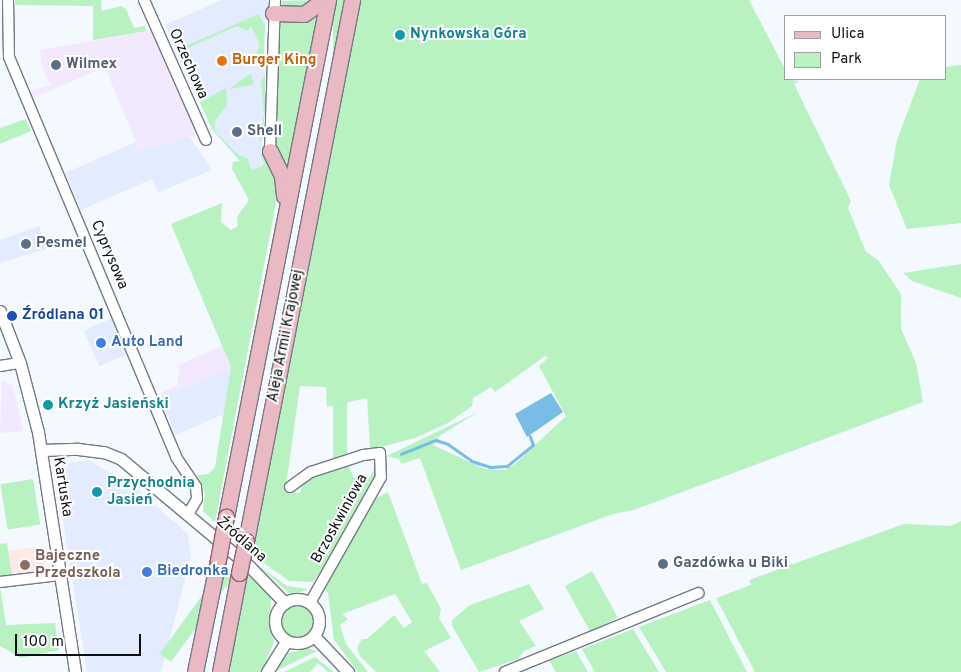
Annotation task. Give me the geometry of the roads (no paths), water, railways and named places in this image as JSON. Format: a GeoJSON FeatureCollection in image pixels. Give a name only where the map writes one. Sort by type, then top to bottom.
{"type":"FeatureCollection","features":[{"type":"Feature","properties":{"kind":"main road"},"geometry":{"type":"LineString","coordinates":[[274,7],[304,14],[323,0]]}},
{"type":"Feature","properties":{"kind":"main road","name":"Aleja Armii Krajowej"},"geometry":{"type":"LineString","coordinates":[[196,672],[328,0]]}},
{"type":"Feature","properties":{"kind":"main road","name":"Aleja Armii Krajowej"},"geometry":{"type":"LineString","coordinates":[[220,672],[352,0]]}},
{"type":"Feature","properties":{"kind":"main road"},"geometry":{"type":"LineString","coordinates":[[270,151],[283,179],[284,222]]}},
{"type":"Feature","properties":{"kind":"street","name":"Cyprysowa"},"geometry":{"type":"LineString","coordinates":[[8,0],[9,57],[176,457],[196,487],[197,499],[188,514]]}},
{"type":"Feature","properties":{"kind":"street","name":"Orzechowa"},"geometry":{"type":"LineString","coordinates":[[144,0],[206,140]]}},
{"type":"Feature","properties":{"kind":"street"},"geometry":{"type":"LineString","coordinates":[[270,151],[274,7]]}},
{"type":"Feature","properties":{"kind":"street","name":"Kartuska"},"geometry":{"type":"LineString","coordinates":[[0,311],[20,363],[42,450],[75,672]]}},
{"type":"Feature","properties":{"kind":"street"},"geometry":{"type":"LineString","coordinates":[[0,366],[20,363]]}},
{"type":"Feature","properties":{"kind":"street","name":"Źródlana"},"geometry":{"type":"LineString","coordinates":[[42,450],[78,449],[104,452],[121,459],[250,567],[285,603]]}},
{"type":"Feature","properties":{"kind":"street","name":"Brzoskwiniowa"},"geometry":{"type":"LineString","coordinates":[[290,487],[311,472],[380,453],[381,477],[310,603]]}},
{"type":"Feature","properties":{"kind":"street"},"geometry":{"type":"LineString","coordinates":[[0,582],[60,575]]}},
{"type":"Feature","properties":{"kind":"street"},"geometry":{"type":"LineString","coordinates":[[505,672],[699,593]]}},
{"type":"Feature","properties":{"kind":"street"},"geometry":{"type":"LineString","coordinates":[[297,599],[310,603],[319,619],[314,636],[298,644],[286,641],[278,633],[275,622],[277,611],[285,603],[297,599]]}},
{"type":"Feature","properties":{"kind":"street"},"geometry":{"type":"LineString","coordinates":[[314,636],[348,672]]}},
{"type":"Feature","properties":{"kind":"street"},"geometry":{"type":"LineString","coordinates":[[267,672],[286,641]]}},
{"type":"Feature","properties":{"kind":"water"},"geometry":{"type":"Polygon","coordinates":[[[551,393],[563,412],[527,437],[515,414],[551,393]]]}},
{"type":"Feature","properties":{"kind":"waterway"},"geometry":{"type":"LineString","coordinates":[[401,454],[436,440],[448,444],[472,461],[490,467],[507,466],[533,445],[530,437]]}},
{"type":"Feature","properties":{"kind":"place","name":"Nynkowska Góra"},"geometry":{"type":"Point","coordinates":[400,35]}},
{"type":"Feature","properties":{"kind":"place","name":"Burger King"},"geometry":{"type":"Point","coordinates":[222,61]}},
{"type":"Feature","properties":{"kind":"place","name":"Wilmex"},"geometry":{"type":"Point","coordinates":[56,65]}},
{"type":"Feature","properties":{"kind":"place","name":"Shell"},"geometry":{"type":"Point","coordinates":[237,132]}},
{"type":"Feature","properties":{"kind":"place","name":"Pesmel"},"geometry":{"type":"Point","coordinates":[26,244]}},
{"type":"Feature","properties":{"kind":"place","name":"Źródlana 01"},"geometry":{"type":"Point","coordinates":[12,316]}},
{"type":"Feature","properties":{"kind":"place","name":"Auto Land"},"geometry":{"type":"Point","coordinates":[101,343]}},
{"type":"Feature","properties":{"kind":"place","name":"Krzyż Jasieński"},"geometry":{"type":"Point","coordinates":[48,405]}},
{"type":"Feature","properties":{"kind":"place","name":"Przychodnia Jasień"},"geometry":{"type":"Point","coordinates":[97,492]}},
{"type":"Feature","properties":{"kind":"place","name":"Gazdówka u Biki"},"geometry":{"type":"Point","coordinates":[663,564]}},
{"type":"Feature","properties":{"kind":"place","name":"Bajeczne Przedszkola"},"geometry":{"type":"Point","coordinates":[25,565]}},
{"type":"Feature","properties":{"kind":"place","name":"Biedronka"},"geometry":{"type":"Point","coordinates":[147,572]}}]}
